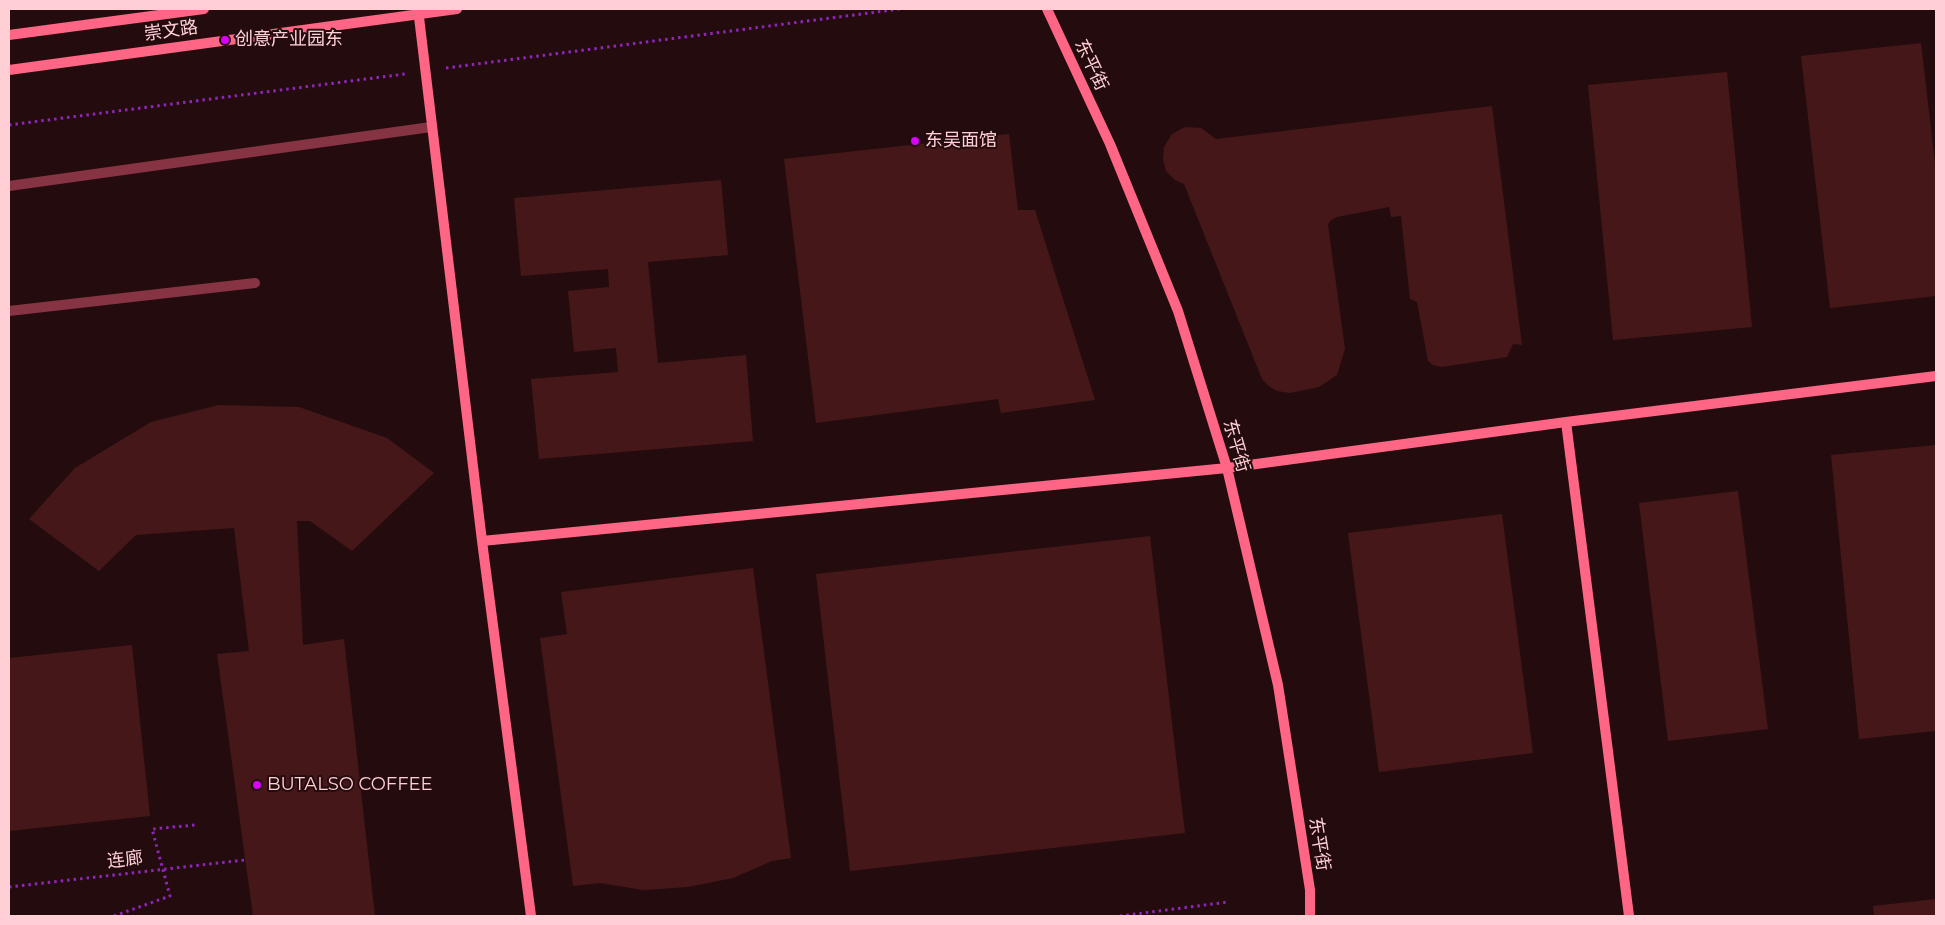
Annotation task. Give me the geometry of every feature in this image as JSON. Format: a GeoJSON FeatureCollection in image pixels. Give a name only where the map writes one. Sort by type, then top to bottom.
{"type":"FeatureCollection","features":[{"type":"Feature","properties":{"kind":"street","name":"崇文路"},"geometry":{"type":"LineString","coordinates":[[9,35],[204,9]]}},
{"type":"Feature","properties":{"kind":"street","name":"崇文路"},"geometry":{"type":"LineString","coordinates":[[9,70],[418,11],[457,9]]}},
{"type":"Feature","properties":{"kind":"street","name":"东平街"},"geometry":{"type":"LineString","coordinates":[[1046,9],[1110,144],[1178,311],[1227,468],[1278,685],[1310,890],[1310,916]]}},
{"type":"Feature","properties":{"kind":"street"},"geometry":{"type":"LineString","coordinates":[[418,11],[482,541],[531,916]]}},
{"type":"Feature","properties":{"kind":"street"},"geometry":{"type":"LineString","coordinates":[[482,541],[1227,468],[1566,422],[1936,376]]}},
{"type":"Feature","properties":{"kind":"street"},"geometry":{"type":"LineString","coordinates":[[1566,422],[1629,916]]}},
{"type":"Feature","properties":{"kind":"lane"},"geometry":{"type":"LineString","coordinates":[[9,186],[432,127]]}},
{"type":"Feature","properties":{"kind":"lane"},"geometry":{"type":"LineString","coordinates":[[9,311],[255,283]]}},
{"type":"Feature","properties":{"kind":"path"},"geometry":{"type":"LineString","coordinates":[[9,125],[900,9]]}},
{"type":"Feature","properties":{"kind":"path"},"geometry":{"type":"LineString","coordinates":[[114,916],[170,896],[152,828],[195,825]]}},
{"type":"Feature","properties":{"kind":"path","name":"连廊"},"geometry":{"type":"LineString","coordinates":[[9,887],[245,860]]}},
{"type":"Feature","properties":{"kind":"path"},"geometry":{"type":"LineString","coordinates":[[1120,916],[1228,902]]}},
{"type":"Feature","properties":{"kind":"building"},"geometry":{"type":"Polygon","coordinates":[[[1921,43],[1936,172],[1936,296],[1830,308],[1801,56],[1921,43]]]}},
{"type":"Feature","properties":{"kind":"building"},"geometry":{"type":"Polygon","coordinates":[[[1727,72],[1752,327],[1613,340],[1588,85],[1727,72]]]}},
{"type":"Feature","properties":{"kind":"building"},"geometry":{"type":"Polygon","coordinates":[[[1492,106],[1522,345],[1513,344],[1507,357],[1442,367],[1433,365],[1428,361],[1417,302],[1410,299],[1401,216],[1391,217],[1389,207],[1337,217],[1330,221],[1328,225],[1345,349],[1337,375],[1319,387],[1290,393],[1277,391],[1270,387],[1262,379],[1184,184],[1175,180],[1166,171],[1163,159],[1164,147],[1172,134],[1185,127],[1201,128],[1216,139],[1492,106]]]}},
{"type":"Feature","properties":{"kind":"building"},"geometry":{"type":"Polygon","coordinates":[[[1009,134],[1018,210],[1035,210],[1095,400],[1001,413],[998,399],[816,423],[784,159],[1009,134]]]}},
{"type":"Feature","properties":{"kind":"building"},"geometry":{"type":"Polygon","coordinates":[[[721,180],[728,255],[648,262],[658,363],[746,355],[753,441],[539,459],[531,379],[618,372],[616,348],[574,352],[568,291],[609,287],[608,269],[521,276],[514,198],[721,180]]]}},
{"type":"Feature","properties":{"kind":"building"},"geometry":{"type":"Polygon","coordinates":[[[219,405],[299,407],[387,438],[434,473],[352,551],[310,521],[297,521],[303,645],[344,639],[375,916],[253,916],[217,654],[249,651],[234,528],[136,535],[99,571],[29,519],[75,468],[151,422],[219,405]]]}},
{"type":"Feature","properties":{"kind":"building"},"geometry":{"type":"Polygon","coordinates":[[[1936,445],[1936,731],[1859,739],[1831,455],[1936,445]]]}},
{"type":"Feature","properties":{"kind":"building"},"geometry":{"type":"Polygon","coordinates":[[[1738,491],[1768,729],[1668,741],[1639,503],[1738,491]]]}},
{"type":"Feature","properties":{"kind":"building"},"geometry":{"type":"Polygon","coordinates":[[[1502,514],[1533,753],[1379,772],[1348,533],[1502,514]]]}},
{"type":"Feature","properties":{"kind":"building"},"geometry":{"type":"Polygon","coordinates":[[[1150,536],[1185,833],[850,871],[816,574],[1150,536]]]}},
{"type":"Feature","properties":{"kind":"building"},"geometry":{"type":"Polygon","coordinates":[[[753,568],[791,858],[772,861],[733,878],[688,887],[643,890],[600,883],[573,886],[540,638],[567,634],[561,592],[753,568]]]}},
{"type":"Feature","properties":{"kind":"building"},"geometry":{"type":"Polygon","coordinates":[[[132,645],[150,816],[9,831],[9,658],[132,645]]]}},
{"type":"Feature","properties":{"kind":"building"},"geometry":{"type":"Polygon","coordinates":[[[1936,899],[1936,916],[1874,916],[1873,906],[1936,899]]]}},
{"type":"Feature","properties":{"kind":"place","name":"创意产业园东"},"geometry":{"type":"Point","coordinates":[225,40]}},
{"type":"Feature","properties":{"kind":"place","name":"东吴面馆"},"geometry":{"type":"Point","coordinates":[915,141]}},
{"type":"Feature","properties":{"kind":"place","name":"BUTALSO COFFEE"},"geometry":{"type":"Point","coordinates":[257,785]}}]}
